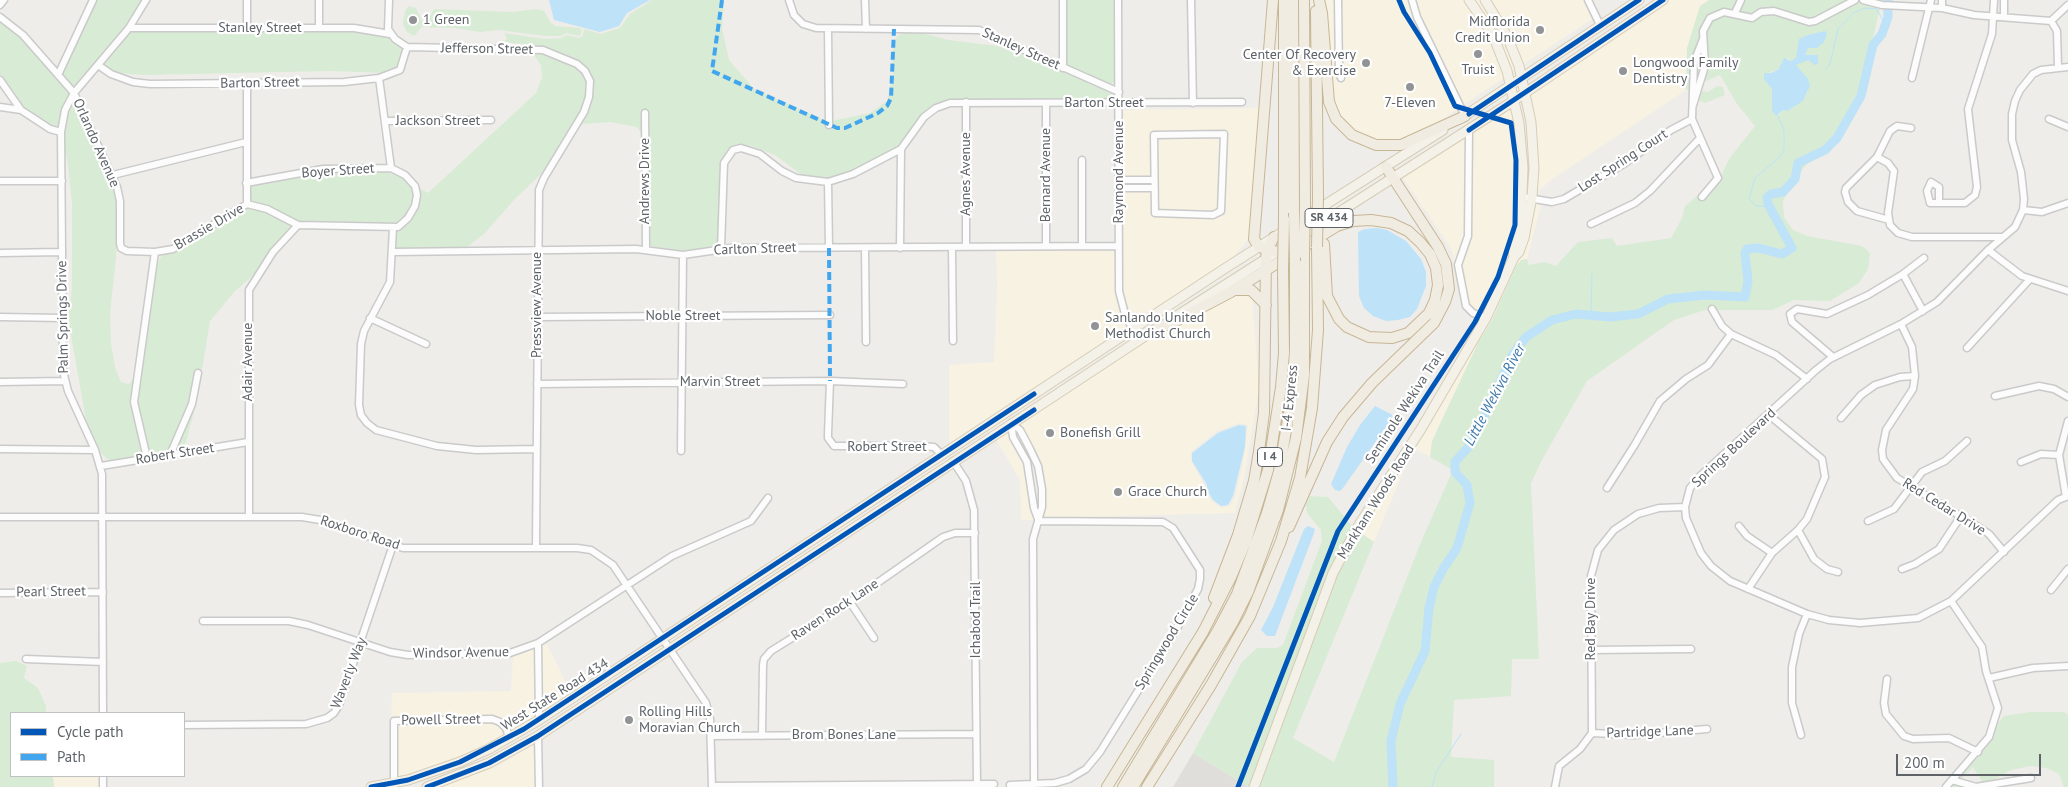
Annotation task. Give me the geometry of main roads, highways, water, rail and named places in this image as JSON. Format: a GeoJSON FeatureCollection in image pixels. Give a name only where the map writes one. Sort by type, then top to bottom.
{"type":"FeatureCollection","features":[{"type":"Feature","properties":{"kind":"highway"},"geometry":{"type":"LineString","coordinates":[[1267,252],[1254,239],[1273,0]]}},
{"type":"Feature","properties":{"kind":"highway","name":"I 4"},"geometry":{"type":"LineString","coordinates":[[1108,787],[1203,632],[1231,578],[1246,540],[1268,470],[1282,387],[1284,353],[1284,0]]}},
{"type":"Feature","properties":{"kind":"highway","name":"I-4 Express"},"geometry":{"type":"LineString","coordinates":[[1122,787],[1218,630],[1237,594],[1267,513],[1279,470],[1292,396],[1295,350],[1293,0]]}},
{"type":"Feature","properties":{"kind":"highway","name":"I-4 Express"},"geometry":{"type":"LineString","coordinates":[[1133,787],[1232,624],[1248,592],[1278,510],[1296,438],[1304,375],[1304,0]]}},
{"type":"Feature","properties":{"kind":"highway"},"geometry":{"type":"LineString","coordinates":[[1317,0],[1322,13],[1329,102],[1336,119],[1352,135],[1376,145],[1401,144],[1465,116]]}},
{"type":"Feature","properties":{"kind":"highway","name":"I 4"},"geometry":{"type":"LineString","coordinates":[[1147,787],[1211,685],[1250,616],[1281,541],[1300,478],[1312,408],[1317,340],[1320,245],[1317,0]]}},
{"type":"Feature","properties":{"kind":"highway"},"geometry":{"type":"LineString","coordinates":[[1281,541],[1297,514],[1328,442],[1343,417],[1372,383],[1434,323],[1445,302],[1449,289],[1446,264],[1438,247],[1386,167]]}},
{"type":"Feature","properties":{"kind":"highway"},"geometry":{"type":"LineString","coordinates":[[1157,328],[1174,322],[1235,290],[1337,226],[1354,220],[1391,223],[1408,231],[1420,242],[1433,261],[1438,285],[1435,300],[1429,313],[1408,333],[1392,338],[1369,337],[1348,327],[1339,318],[1327,296],[1320,245]]}},
{"type":"Feature","properties":{"kind":"highway"},"geometry":{"type":"LineString","coordinates":[[1203,632],[1207,614],[1238,535],[1254,481],[1264,413],[1267,252],[1274,237]]}},
{"type":"Feature","properties":{"kind":"highway"},"geometry":{"type":"LineString","coordinates":[[1235,290],[1252,290],[1266,305]]}},
{"type":"Feature","properties":{"kind":"main road","name":"Markham Woods Road"},"geometry":{"type":"LineString","coordinates":[[1469,0],[1493,35],[1511,86],[1514,101],[1522,159],[1521,221],[1513,250],[1514,257]]}},
{"type":"Feature","properties":{"kind":"main road","name":"Markham Woods Road"},"geometry":{"type":"LineString","coordinates":[[1254,787],[1333,573],[1358,528],[1421,429],[1486,318],[1524,238],[1532,197],[1533,150],[1531,122],[1522,78],[1507,36],[1484,0]]}},
{"type":"Feature","properties":{"kind":"main road","name":"SR 434"},"geometry":{"type":"LineString","coordinates":[[1274,237],[1465,116],[1639,0]]}},
{"type":"Feature","properties":{"kind":"main road","name":"SR 434"},"geometry":{"type":"LineString","coordinates":[[834,525],[1180,299],[1267,252],[1469,130],[1663,0]]}},
{"type":"Feature","properties":{"kind":"main road","name":"SR 434"},"geometry":{"type":"LineString","coordinates":[[427,787],[464,774],[538,736],[1157,328],[1267,252]]}},
{"type":"Feature","properties":{"kind":"main road"},"geometry":{"type":"LineString","coordinates":[[1011,423],[1013,415],[1044,393],[1054,381]]}},
{"type":"Feature","properties":{"kind":"main road"},"geometry":{"type":"LineString","coordinates":[[967,452],[1001,424],[1006,412]]}},
{"type":"Feature","properties":{"kind":"main road"},"geometry":{"type":"LineString","coordinates":[[801,563],[800,554],[827,536],[834,525]]}},
{"type":"Feature","properties":{"kind":"main road","name":"West State Road 434"},"geometry":{"type":"LineString","coordinates":[[371,787],[460,762],[509,738],[572,700],[662,638],[834,525]]}},
{"type":"Feature","properties":{"kind":"main road"},"geometry":{"type":"LineString","coordinates":[[538,736],[538,729],[564,709],[572,700]]}},
{"type":"Feature","properties":{"kind":"main road"},"geometry":{"type":"LineString","coordinates":[[464,774],[471,765],[507,746],[509,738]]}},
{"type":"Feature","properties":{"kind":"water"},"geometry":{"type":"Polygon","coordinates":[[[549,0],[650,0],[627,13],[619,26],[600,32],[554,20],[549,0]]]}},
{"type":"Feature","properties":{"kind":"water"},"geometry":{"type":"Polygon","coordinates":[[[1825,31],[1827,34],[1824,42],[1817,48],[1808,48],[1805,55],[1818,55],[1818,64],[1815,65],[1808,60],[1796,65],[1808,79],[1810,86],[1803,101],[1787,111],[1783,110],[1776,116],[1772,110],[1772,89],[1764,79],[1764,73],[1771,73],[1779,69],[1784,58],[1791,61],[1796,58],[1799,39],[1825,31]]]}},
{"type":"Feature","properties":{"kind":"water"},"geometry":{"type":"Polygon","coordinates":[[[1377,228],[1387,230],[1406,241],[1421,259],[1426,272],[1426,286],[1417,309],[1410,317],[1386,321],[1373,316],[1364,308],[1359,296],[1358,232],[1377,228]]]}},
{"type":"Feature","properties":{"kind":"water"},"geometry":{"type":"Polygon","coordinates":[[[1375,406],[1391,414],[1393,417],[1343,488],[1340,491],[1335,490],[1331,484],[1347,447],[1360,425],[1375,406]]]}},
{"type":"Feature","properties":{"kind":"water"},"geometry":{"type":"Polygon","coordinates":[[[1239,425],[1246,426],[1245,447],[1233,496],[1228,505],[1221,506],[1213,500],[1207,490],[1207,485],[1192,461],[1192,453],[1218,433],[1239,425]]]}},
{"type":"Feature","properties":{"kind":"water"},"geometry":{"type":"Polygon","coordinates":[[[1308,526],[1315,529],[1314,533],[1275,636],[1267,636],[1261,630],[1273,607],[1304,529],[1308,526]]]}},
{"type":"Feature","properties":{"kind":"waterway","name":"Little Wekiva River"},"geometry":{"type":"LineString","coordinates":[[1393,787],[1391,741],[1400,704],[1425,651],[1429,608],[1434,587],[1457,548],[1470,503],[1467,485],[1455,472],[1455,462],[1472,443],[1513,354],[1526,337],[1552,320],[1576,314],[1610,317],[1638,314],[1668,299],[1705,295],[1745,297],[1748,281],[1745,253],[1747,249],[1758,248],[1782,254],[1792,248],[1768,204],[1767,198],[1771,194],[1783,192],[1795,179],[1798,163],[1825,150],[1837,138],[1861,96],[1873,45],[1882,34],[1888,17],[1888,0]]}},
{"type":"Feature","properties":{"kind":"waterway"},"geometry":{"type":"LineString","coordinates":[[1826,69],[1830,64],[1838,29],[1855,12],[1865,8],[1877,9],[1885,25]]}},
{"type":"Feature","properties":{"kind":"waterway"},"geometry":{"type":"LineString","coordinates":[[1770,207],[1756,206],[1749,199],[1755,178],[1781,156],[1784,150],[1784,130],[1778,116]]}},
{"type":"Feature","properties":{"kind":"waterway"},"geometry":{"type":"LineString","coordinates":[[1591,316],[1592,274]]}},
{"type":"Feature","properties":{"kind":"waterway"},"geometry":{"type":"LineString","coordinates":[[1432,787],[1436,772],[1461,734]]}},
{"type":"Feature","properties":{"kind":"place","name":"1 Green"},"geometry":{"type":"Point","coordinates":[413,20]}},
{"type":"Feature","properties":{"kind":"place","name":"Midflorida Credit Union"},"geometry":{"type":"Point","coordinates":[1540,30]}},
{"type":"Feature","properties":{"kind":"place","name":"Truist"},"geometry":{"type":"Point","coordinates":[1478,54]}},
{"type":"Feature","properties":{"kind":"place","name":"Center Of Recovery & Exercise"},"geometry":{"type":"Point","coordinates":[1366,63]}},
{"type":"Feature","properties":{"kind":"place","name":"Longwood Family Dentistry"},"geometry":{"type":"Point","coordinates":[1623,71]}},
{"type":"Feature","properties":{"kind":"place","name":"7-Eleven"},"geometry":{"type":"Point","coordinates":[1410,87]}},
{"type":"Feature","properties":{"kind":"place","name":"Sanlando United Methodist Church"},"geometry":{"type":"Point","coordinates":[1095,326]}},
{"type":"Feature","properties":{"kind":"place","name":"Bonefish Grill"},"geometry":{"type":"Point","coordinates":[1050,433]}},
{"type":"Feature","properties":{"kind":"place","name":"Grace Church"},"geometry":{"type":"Point","coordinates":[1118,492]}},
{"type":"Feature","properties":{"kind":"place","name":"Rolling Hills Moravian Church"},"geometry":{"type":"Point","coordinates":[629,720]}}]}
